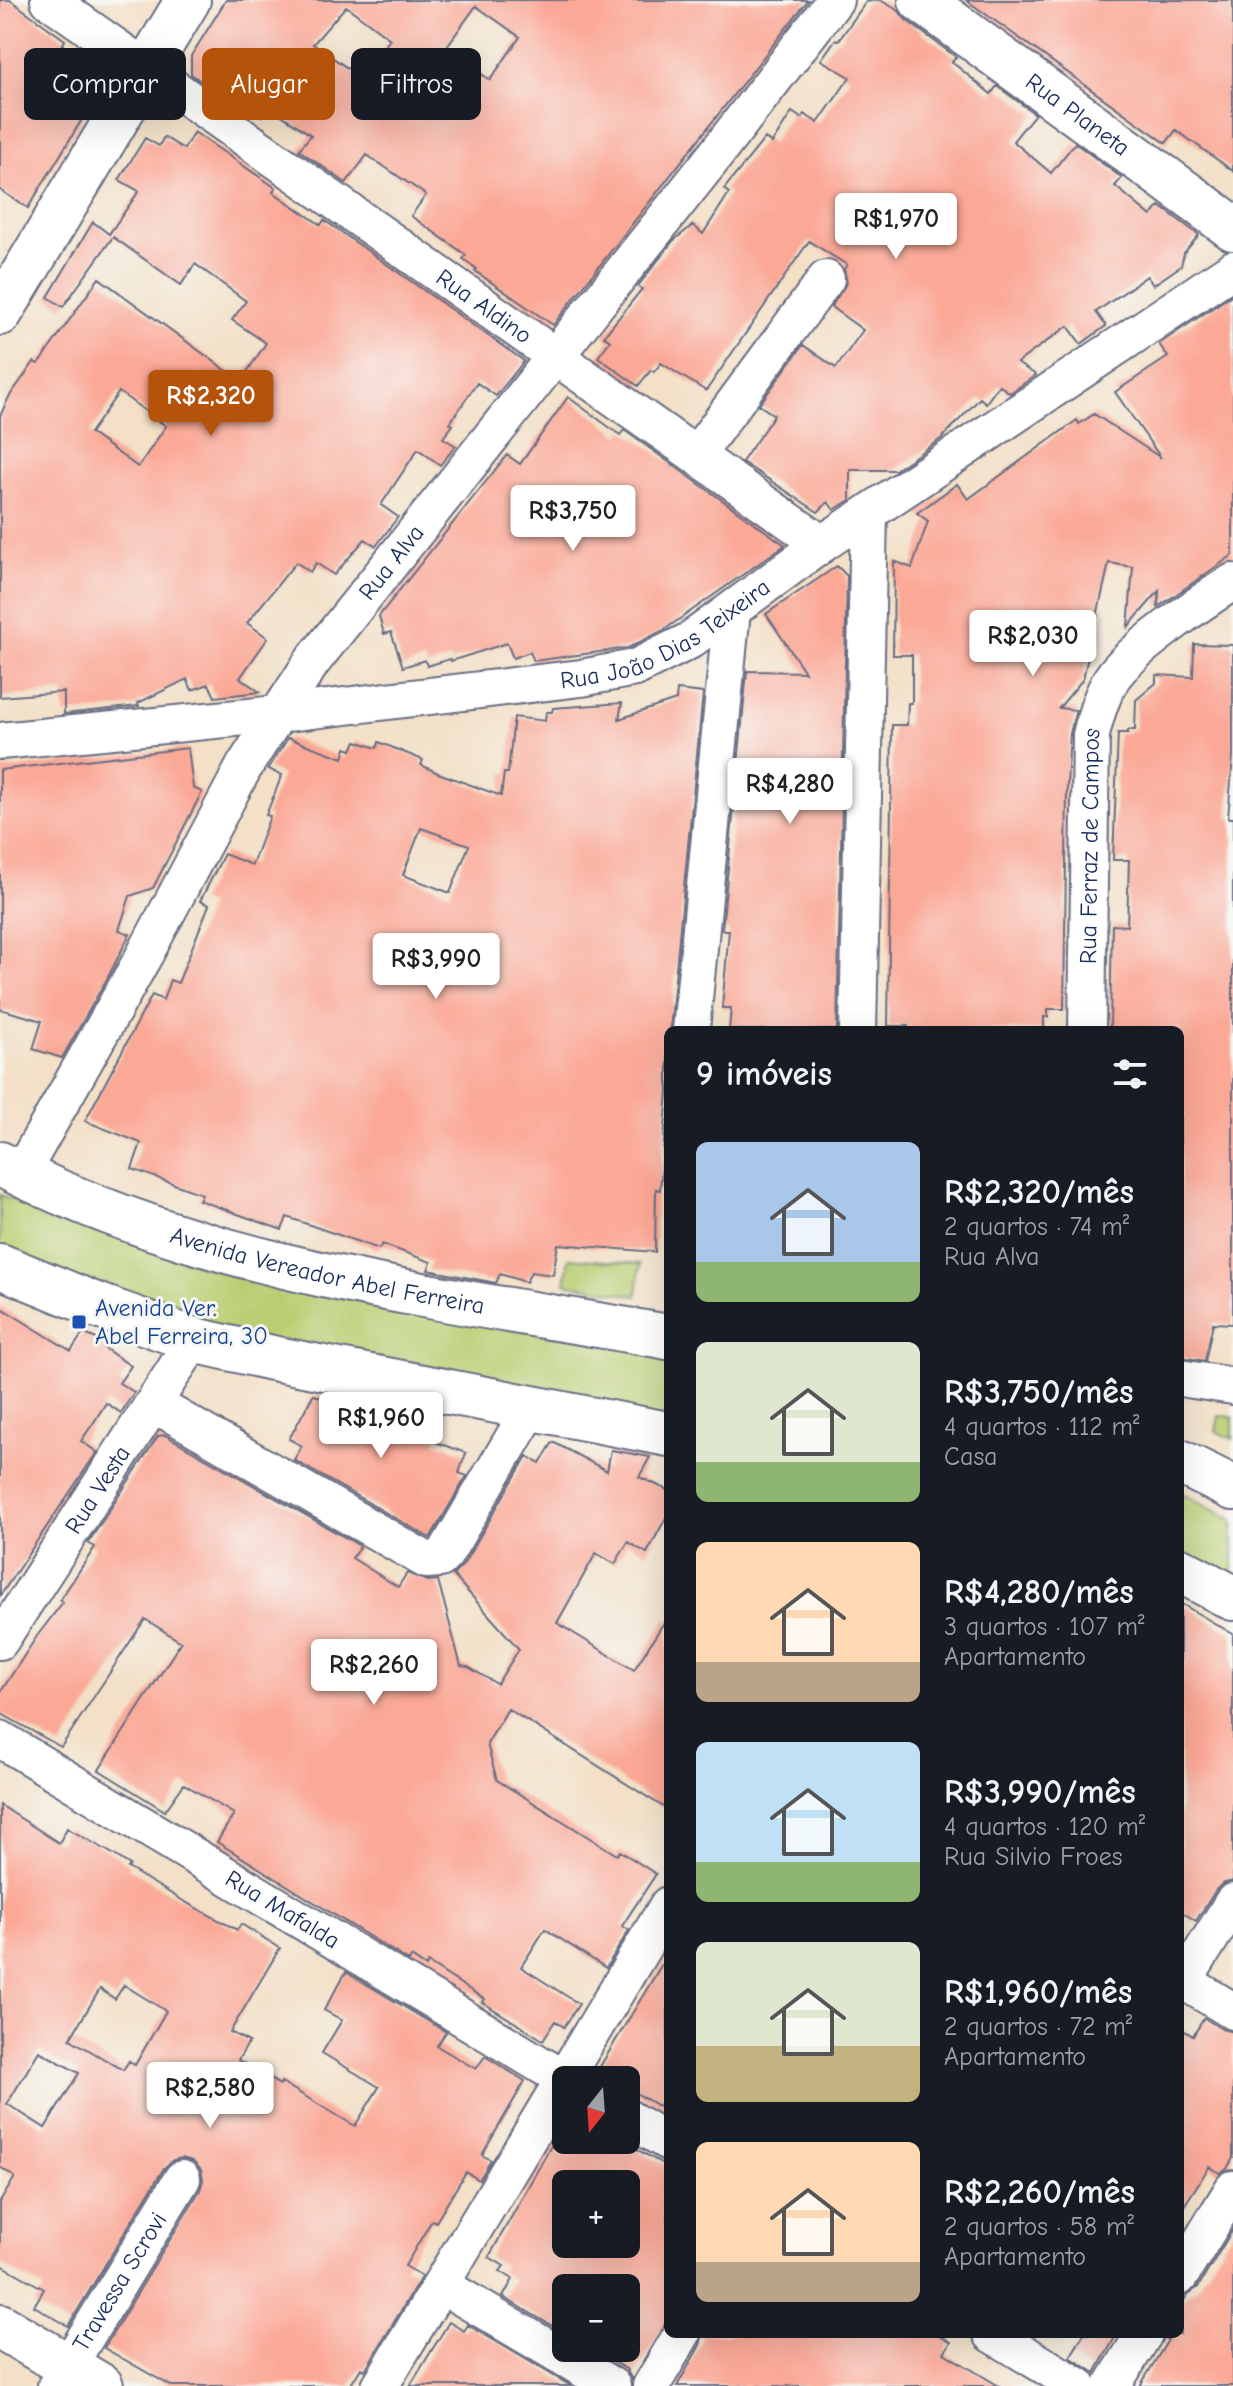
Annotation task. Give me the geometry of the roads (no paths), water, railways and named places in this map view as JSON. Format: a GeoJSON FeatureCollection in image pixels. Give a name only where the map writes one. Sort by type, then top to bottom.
{"type":"FeatureCollection","features":[{"type":"Feature","properties":{"kind":"main road"},"geometry":{"type":"LineString","coordinates":[[159,48],[188,0]]}},
{"type":"Feature","properties":{"kind":"main road","name":"Rua Planeta"},"geometry":{"type":"LineString","coordinates":[[921,0],[1233,228]]}},
{"type":"Feature","properties":{"kind":"main road"},"geometry":{"type":"LineString","coordinates":[[0,313],[115,120]]}},
{"type":"Feature","properties":{"kind":"main road","name":"Avenida Vereador Abel Ferreira"},"geometry":{"type":"LineString","coordinates":[[10,1170],[55,1192],[129,1220],[214,1249],[312,1274],[664,1336]]}},
{"type":"Feature","properties":{"kind":"main road"},"geometry":{"type":"LineString","coordinates":[[0,1266],[194,1340],[272,1358],[664,1433]]}},
{"type":"Feature","properties":{"kind":"main road"},"geometry":{"type":"LineString","coordinates":[[1184,1464],[1233,1488]]}},
{"type":"Feature","properties":{"kind":"main road"},"geometry":{"type":"LineString","coordinates":[[1184,1572],[1233,1598]]}},
{"type":"Feature","properties":{"kind":"main road"},"geometry":{"type":"LineString","coordinates":[[0,2326],[75,2379]]}},
{"type":"Feature","properties":{"kind":"street","name":"Rua Aldino"},"geometry":{"type":"LineString","coordinates":[[49,0],[116,48]]}},
{"type":"Feature","properties":{"kind":"street","name":"Rua Alva"},"geometry":{"type":"LineString","coordinates":[[10,1170],[145,954],[245,765],[312,662],[835,0]]}},
{"type":"Feature","properties":{"kind":"street","name":"Rua Aldino"},"geometry":{"type":"LineString","coordinates":[[186,97],[822,544]]}},
{"type":"Feature","properties":{"kind":"street","name":"Rua João Dias Teixeira"},"geometry":{"type":"LineString","coordinates":[[0,741],[278,714],[581,678],[635,668],[689,641],[822,544],[1233,269]]}},
{"type":"Feature","properties":{"kind":"street"},"geometry":{"type":"LineString","coordinates":[[696,455],[826,279]]}},
{"type":"Feature","properties":{"kind":"street"},"geometry":{"type":"LineString","coordinates":[[858,1026],[869,514]]}},
{"type":"Feature","properties":{"kind":"street","name":"Rua Ferraz de Campos"},"geometry":{"type":"LineString","coordinates":[[1087,1026],[1091,735],[1098,705],[1114,675],[1135,653],[1233,582]]}},
{"type":"Feature","properties":{"kind":"street"},"geometry":{"type":"LineString","coordinates":[[691,1026],[732,610]]}},
{"type":"Feature","properties":{"kind":"street","name":"Rua Vesta"},"geometry":{"type":"LineString","coordinates":[[0,1641],[194,1340]]}},
{"type":"Feature","properties":{"kind":"street"},"geometry":{"type":"LineString","coordinates":[[1184,1379],[1233,1386]]}},
{"type":"Feature","properties":{"kind":"street"},"geometry":{"type":"LineString","coordinates":[[154,1404],[426,1560],[440,1559],[445,1554],[531,1408]]}},
{"type":"Feature","properties":{"kind":"street","name":"Rua Mafalda"},"geometry":{"type":"LineString","coordinates":[[0,1739],[552,2072]]}},
{"type":"Feature","properties":{"kind":"street"},"geometry":{"type":"LineString","coordinates":[[1184,1977],[1233,1902]]}},
{"type":"Feature","properties":{"kind":"street"},"geometry":{"type":"LineString","coordinates":[[573,2066],[664,1912]]}},
{"type":"Feature","properties":{"kind":"street"},"geometry":{"type":"LineString","coordinates":[[1184,1981],[1233,2011]]}},
{"type":"Feature","properties":{"kind":"street"},"geometry":{"type":"LineString","coordinates":[[380,2386],[552,2101]]}},
{"type":"Feature","properties":{"kind":"street"},"geometry":{"type":"LineString","coordinates":[[640,2125],[664,2140]]}},
{"type":"Feature","properties":{"kind":"street","name":"Travessa Scrovi"},"geometry":{"type":"LineString","coordinates":[[75,2379],[182,2179]]}},
{"type":"Feature","properties":{"kind":"street"},"geometry":{"type":"LineString","coordinates":[[1184,2269],[1233,2189]]}},
{"type":"Feature","properties":{"kind":"street"},"geometry":{"type":"LineString","coordinates":[[441,2285],[612,2386]]}},
{"type":"Feature","properties":{"kind":"street"},"geometry":{"type":"LineString","coordinates":[[651,2386],[680,2338]]}},
{"type":"Feature","properties":{"kind":"street"},"geometry":{"type":"LineString","coordinates":[[999,2338],[1078,2386]]}},
{"type":"Feature","properties":{"kind":"street"},"geometry":{"type":"LineString","coordinates":[[1112,2386],[1142,2338]]}},
{"type":"Feature","properties":{"kind":"place","name":"Avenida Ver. Abel Ferreira, 30"},"geometry":{"type":"Point","coordinates":[79,1322]}}]}
